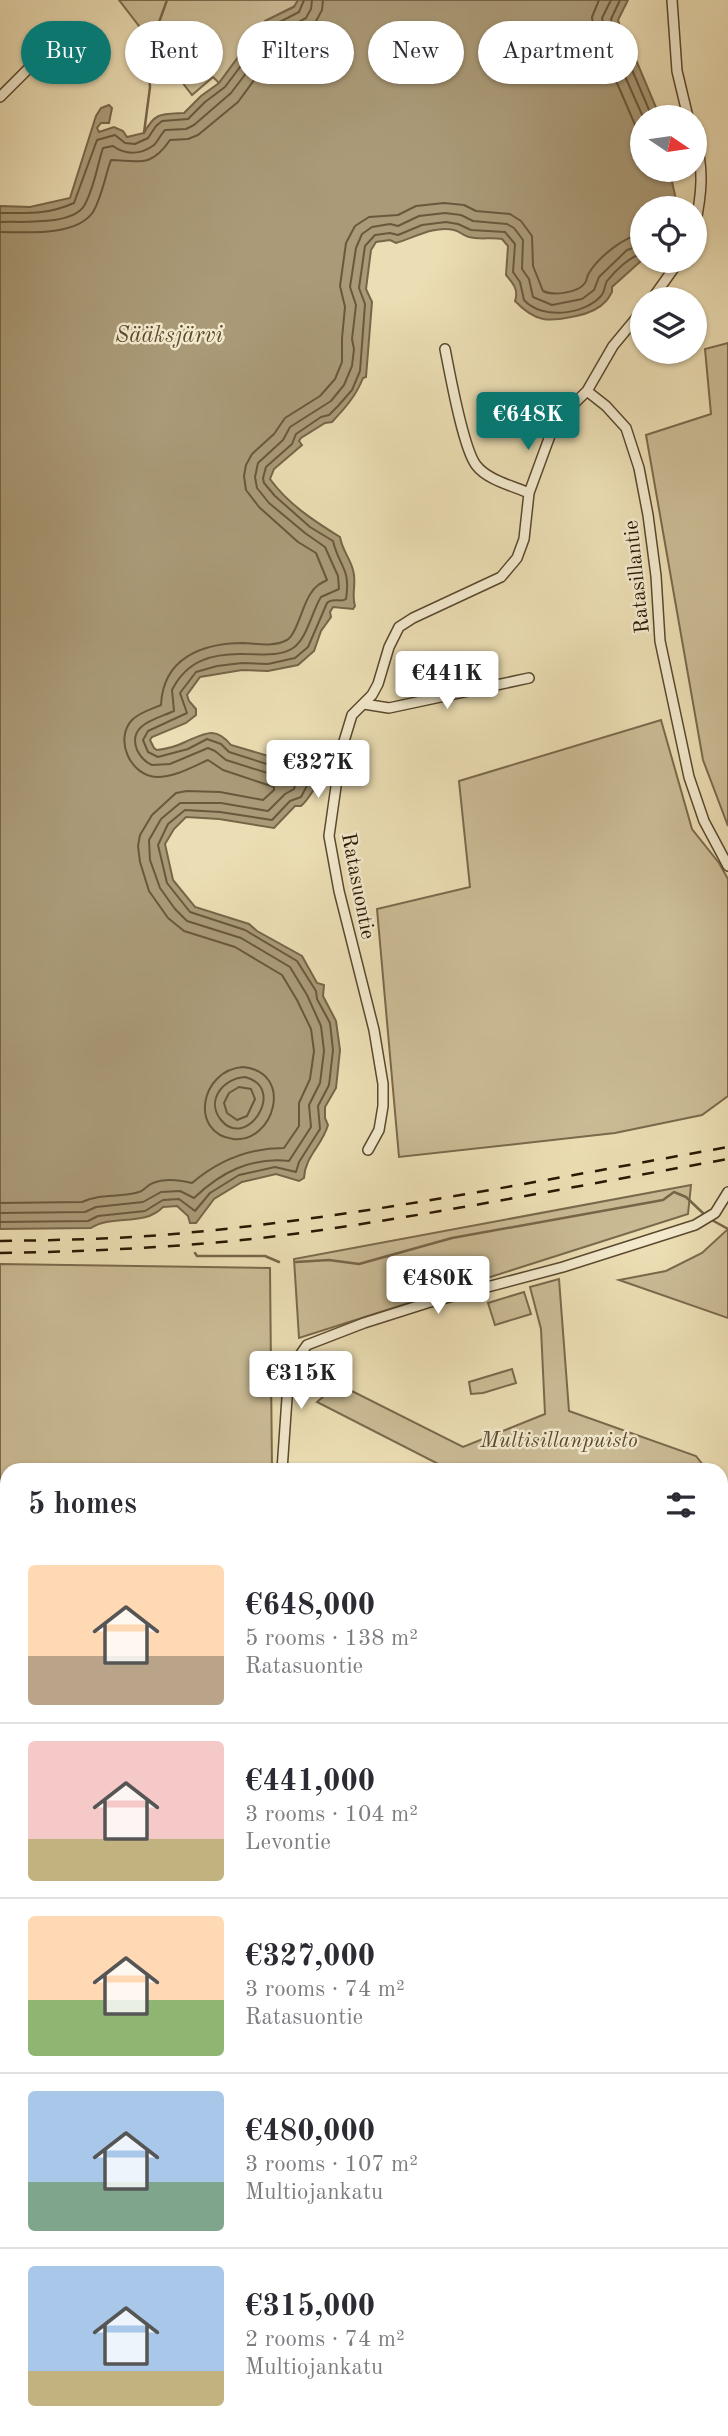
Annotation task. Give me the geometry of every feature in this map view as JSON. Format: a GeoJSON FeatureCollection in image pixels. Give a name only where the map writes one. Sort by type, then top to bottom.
{"type":"FeatureCollection","features":[{"type":"Feature","properties":{"kind":"street"},"geometry":{"type":"LineString","coordinates":[[672,0],[677,71],[685,105]]}},
{"type":"Feature","properties":{"kind":"street"},"geometry":{"type":"LineString","coordinates":[[0,97],[21,76]]}},
{"type":"Feature","properties":{"kind":"street"},"geometry":{"type":"LineString","coordinates":[[587,391],[613,346],[630,325]]}},
{"type":"Feature","properties":{"kind":"street"},"geometry":{"type":"LineString","coordinates":[[445,349],[466,440],[476,466],[493,478],[529,493]]}},
{"type":"Feature","properties":{"kind":"street","name":"Ratasuontie"},"geometry":{"type":"LineString","coordinates":[[368,1150],[379,1130],[383,1084],[373,1030],[338,891],[329,836],[346,729],[352,715],[364,704],[378,684],[389,648],[399,627],[501,577],[510,569],[524,539],[529,493],[555,422],[587,391]]}},
{"type":"Feature","properties":{"kind":"street","name":"Ratasillantie"},"geometry":{"type":"LineString","coordinates":[[587,391],[606,406],[626,428],[639,468],[649,515],[660,641],[689,776],[704,821],[728,866]]}},
{"type":"Feature","properties":{"kind":"street"},"geometry":{"type":"LineString","coordinates":[[364,704],[389,708],[529,678]]}},
{"type":"Feature","properties":{"kind":"street"},"geometry":{"type":"LineString","coordinates":[[282,1463],[288,1384],[293,1365],[307,1345],[414,1307],[594,1258],[695,1225],[715,1213],[728,1192]]}},
{"type":"Feature","properties":{"kind":"green space"},"geometry":{"type":"Polygon","coordinates":[[[119,0],[298,0],[295,6],[265,21],[237,21],[237,59],[223,78],[223,21],[135,21],[119,0]]]}},
{"type":"Feature","properties":{"kind":"green space"},"geometry":{"type":"Polygon","coordinates":[[[184,84],[205,84],[192,95],[184,84]]]}},
{"type":"Feature","properties":{"kind":"green space"},"geometry":{"type":"Polygon","coordinates":[[[728,343],[728,826],[703,760],[646,435],[711,414],[707,348],[728,343]]]}},
{"type":"Feature","properties":{"kind":"green space"},"geometry":{"type":"Polygon","coordinates":[[[661,720],[692,829],[728,879],[728,1096],[702,1115],[615,1133],[399,1157],[377,909],[470,887],[459,781],[661,720]]]}},
{"type":"Feature","properties":{"kind":"green space"},"geometry":{"type":"Polygon","coordinates":[[[691,1185],[688,1214],[299,1338],[294,1259],[691,1185]]]}},
{"type":"Feature","properties":{"kind":"green space"},"geometry":{"type":"Polygon","coordinates":[[[728,1229],[728,1318],[619,1280],[666,1271],[702,1253],[728,1229]]]}},
{"type":"Feature","properties":{"kind":"green space"},"geometry":{"type":"Polygon","coordinates":[[[0,1264],[270,1268],[272,1463],[0,1463],[0,1264]]]}},
{"type":"Feature","properties":{"kind":"green space","name":"Multisillanpuisto"},"geometry":{"type":"Polygon","coordinates":[[[559,1279],[569,1411],[696,1456],[702,1463],[436,1463],[317,1402],[338,1384],[463,1447],[545,1414],[541,1329],[530,1287],[559,1279]]]}},
{"type":"Feature","properties":{"kind":"green space"},"geometry":{"type":"Polygon","coordinates":[[[524,1292],[531,1314],[495,1325],[488,1303],[524,1292]]]}},
{"type":"Feature","properties":{"kind":"green space"},"geometry":{"type":"Polygon","coordinates":[[[512,1369],[516,1383],[471,1394],[469,1382],[512,1369]]]}},
{"type":"Feature","properties":{"kind":"water","name":"Sääksjärvi"},"geometry":{"type":"Polygon","coordinates":[[[298,0],[628,0],[618,21],[478,21],[478,84],[638,84],[638,65],[655,105],[630,105],[630,182],[672,182],[675,196],[630,196],[630,271],[612,287],[609,298],[600,306],[584,314],[558,319],[536,317],[515,301],[516,290],[506,275],[508,246],[502,239],[473,238],[456,231],[439,229],[396,243],[390,240],[376,242],[371,250],[366,289],[372,302],[366,377],[350,402],[332,422],[325,423],[301,438],[299,441],[302,445],[274,469],[270,479],[293,504],[340,537],[354,575],[355,606],[353,609],[333,607],[331,617],[321,631],[314,651],[298,665],[268,671],[242,670],[200,677],[187,695],[196,709],[196,715],[186,723],[150,740],[157,750],[214,733],[231,745],[326,773],[320,776],[304,803],[295,806],[274,828],[219,819],[186,817],[174,829],[165,844],[173,880],[195,907],[249,924],[302,956],[317,983],[324,985],[323,996],[336,1021],[340,1050],[336,1088],[325,1107],[328,1125],[307,1163],[304,1178],[299,1181],[276,1174],[242,1182],[214,1199],[196,1223],[190,1223],[188,1216],[177,1206],[163,1207],[147,1217],[108,1222],[91,1228],[0,1229],[0,206],[30,207],[70,198],[96,116],[101,108],[109,105],[112,108],[109,123],[101,123],[97,128],[99,132],[114,127],[123,131],[127,137],[144,133],[156,118],[184,113],[201,96],[218,84],[223,84],[223,78],[237,59],[237,84],[354,84],[354,21],[265,21],[294,7],[298,0]]]}},
{"type":"Feature","properties":{"kind":"waterway"},"geometry":{"type":"LineString","coordinates":[[144,133],[150,87],[148,53],[167,0]]}},
{"type":"Feature","properties":{"kind":"waterway"},"geometry":{"type":"LineString","coordinates":[[296,1262],[329,1260],[359,1264],[452,1238],[663,1200],[674,1192],[686,1197],[705,1215]]}},
{"type":"Feature","properties":{"kind":"waterway"},"geometry":{"type":"LineString","coordinates":[[710,1219],[728,1229]]}},
{"type":"Feature","properties":{"kind":"waterway"},"geometry":{"type":"LineString","coordinates":[[195,1253],[197,1256],[265,1256],[279,1262]]}},
{"type":"Feature","properties":{"kind":"railway"},"geometry":{"type":"LineString","coordinates":[[0,1241],[139,1237],[253,1226],[457,1196],[728,1147]]}},
{"type":"Feature","properties":{"kind":"railway"},"geometry":{"type":"LineString","coordinates":[[0,1253],[161,1247],[282,1236],[424,1214],[728,1159]]}}]}
